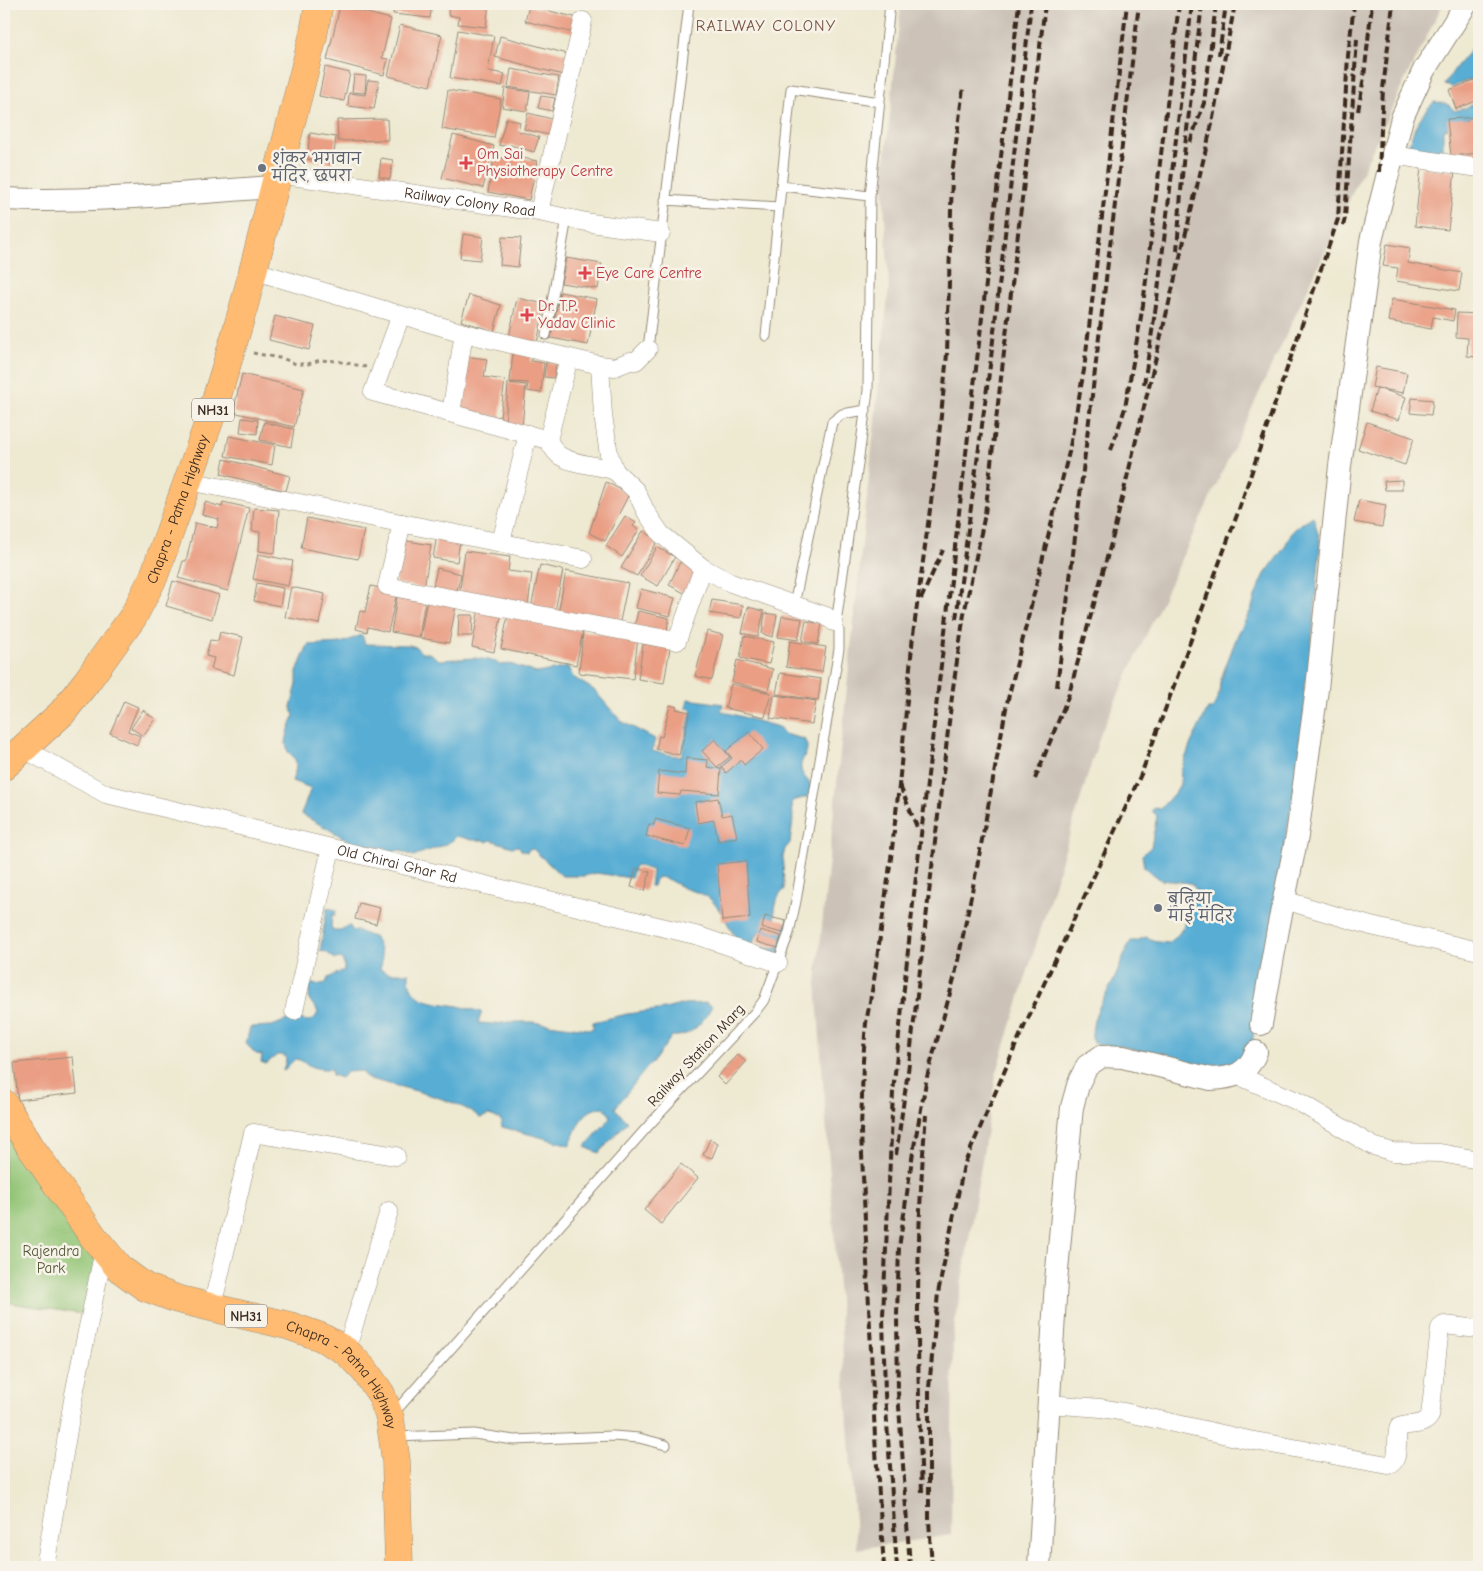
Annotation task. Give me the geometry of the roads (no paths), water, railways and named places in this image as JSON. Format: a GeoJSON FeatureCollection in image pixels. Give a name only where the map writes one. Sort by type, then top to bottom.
{"type":"FeatureCollection","features":[{"type":"Feature","properties":{"kind":"highway","name":"Chapra - Patna Highway"},"geometry":{"type":"LineString","coordinates":[[13,757],[62,713],[87,681],[133,616],[154,576],[211,416],[232,347],[313,38],[318,4]]}},
{"type":"Feature","properties":{"kind":"highway","name":"Chapra - Patna Highway"},"geometry":{"type":"LineString","coordinates":[[4,1104],[30,1146],[94,1239],[119,1268],[145,1287],[177,1298],[290,1326],[321,1338],[346,1351],[365,1371],[381,1394],[391,1428],[396,1461],[399,1567]]}},
{"type":"Feature","properties":{"kind":"street"},"geometry":{"type":"LineString","coordinates":[[1039,1567],[1056,1281],[1072,1107],[1079,1082],[1087,1066],[1102,1056],[1112,1055],[1210,1079],[1237,1075],[1252,1063],[1256,1052],[1300,817],[1340,466],[1371,241],[1402,118],[1424,70],[1466,4]]}},
{"type":"Feature","properties":{"kind":"street"},"geometry":{"type":"LineString","coordinates":[[539,212],[583,21]]}},
{"type":"Feature","properties":{"kind":"street"},"geometry":{"type":"LineString","coordinates":[[1392,155],[1479,168]]}},
{"type":"Feature","properties":{"kind":"street"},"geometry":{"type":"LineString","coordinates":[[4,199],[42,201],[88,200],[276,181]]}},
{"type":"Feature","properties":{"kind":"street","name":"Railway Colony Road"},"geometry":{"type":"LineString","coordinates":[[276,181],[539,212],[592,223],[661,233]]}},
{"type":"Feature","properties":{"kind":"street"},"geometry":{"type":"LineString","coordinates":[[252,270],[464,333],[600,365],[615,367],[630,361],[636,361],[648,349]]}},
{"type":"Feature","properties":{"kind":"street"},"geometry":{"type":"LineString","coordinates":[[401,315],[373,392],[548,440],[558,456],[582,464],[605,467],[615,471],[636,491],[646,512],[660,534],[703,568],[731,583],[826,616],[835,623]]}},
{"type":"Feature","properties":{"kind":"street"},"geometry":{"type":"LineString","coordinates":[[451,413],[464,333]]}},
{"type":"Feature","properties":{"kind":"street"},"geometry":{"type":"LineString","coordinates":[[548,440],[569,358]]}},
{"type":"Feature","properties":{"kind":"street"},"geometry":{"type":"LineString","coordinates":[[600,365],[603,415],[609,456],[615,471]]}},
{"type":"Feature","properties":{"kind":"street"},"geometry":{"type":"LineString","coordinates":[[501,542],[528,434]]}},
{"type":"Feature","properties":{"kind":"street"},"geometry":{"type":"LineString","coordinates":[[188,481],[583,559]]}},
{"type":"Feature","properties":{"kind":"street"},"geometry":{"type":"LineString","coordinates":[[402,523],[387,586],[677,641],[703,568]]}},
{"type":"Feature","properties":{"kind":"street","name":"Old Chirai Ghar Rd"},"geometry":{"type":"LineString","coordinates":[[13,757],[106,794],[699,936],[778,963]]}},
{"type":"Feature","properties":{"kind":"street"},"geometry":{"type":"LineString","coordinates":[[294,1011],[331,848]]}},
{"type":"Feature","properties":{"kind":"street"},"geometry":{"type":"LineString","coordinates":[[1284,900],[1371,926],[1479,951]]}},
{"type":"Feature","properties":{"kind":"street"},"geometry":{"type":"LineString","coordinates":[[1237,1075],[1299,1102],[1373,1146],[1393,1152],[1440,1153],[1479,1160]]}},
{"type":"Feature","properties":{"kind":"street"},"geometry":{"type":"LineString","coordinates":[[212,1307],[253,1133],[396,1156]]}},
{"type":"Feature","properties":{"kind":"street"},"geometry":{"type":"LineString","coordinates":[[346,1351],[389,1210]]}},
{"type":"Feature","properties":{"kind":"street"},"geometry":{"type":"LineString","coordinates":[[46,1567],[74,1394],[104,1250]]}},
{"type":"Feature","properties":{"kind":"street"},"geometry":{"type":"LineString","coordinates":[[1048,1404],[1101,1408],[1124,1412],[1249,1440],[1392,1465],[1395,1460],[1396,1434],[1399,1427],[1423,1423],[1429,1419],[1440,1328],[1444,1326],[1478,1330]]}},
{"type":"Feature","properties":{"kind":"lane"},"geometry":{"type":"LineString","coordinates":[[648,349],[689,4]]}},
{"type":"Feature","properties":{"kind":"lane","name":"Railway Station Marg"},"geometry":{"type":"LineString","coordinates":[[391,1428],[650,1124],[755,1012],[764,1000],[789,933],[839,649],[840,638],[835,623],[866,410],[869,354],[870,196],[890,4]]}},
{"type":"Feature","properties":{"kind":"lane"},"geometry":{"type":"LineString","coordinates":[[766,336],[791,89],[880,102]]}},
{"type":"Feature","properties":{"kind":"lane"},"geometry":{"type":"LineString","coordinates":[[781,186],[870,196]]}},
{"type":"Feature","properties":{"kind":"lane"},"geometry":{"type":"LineString","coordinates":[[665,200],[779,207]]}},
{"type":"Feature","properties":{"kind":"lane"},"geometry":{"type":"LineString","coordinates":[[546,335],[567,218]]}},
{"type":"Feature","properties":{"kind":"lane"},"geometry":{"type":"LineString","coordinates":[[794,605],[832,422],[842,414],[866,410]]}},
{"type":"Feature","properties":{"kind":"lane"},"geometry":{"type":"LineString","coordinates":[[391,1428],[514,1440],[613,1436],[639,1438],[666,1445]]}},
{"type":"Feature","properties":{"kind":"water"},"geometry":{"type":"Polygon","coordinates":[[[1479,40],[1479,76],[1452,87],[1444,85],[1456,67],[1479,40]]]}},
{"type":"Feature","properties":{"kind":"water"},"geometry":{"type":"Polygon","coordinates":[[[1434,102],[1448,105],[1454,111],[1479,102],[1479,114],[1457,122],[1451,128],[1443,129],[1443,151],[1408,148],[1418,123],[1434,102]]]}},
{"type":"Feature","properties":{"kind":"water"},"geometry":{"type":"Polygon","coordinates":[[[1313,516],[1320,540],[1320,549],[1309,674],[1304,684],[1303,736],[1251,1055],[1229,1073],[1120,1046],[1099,1045],[1092,1041],[1094,1021],[1131,941],[1146,937],[1158,942],[1169,943],[1184,926],[1197,891],[1191,883],[1161,880],[1144,867],[1142,855],[1151,847],[1157,816],[1152,811],[1154,808],[1160,809],[1180,784],[1181,770],[1191,743],[1208,709],[1213,709],[1219,694],[1220,682],[1226,665],[1265,574],[1284,548],[1292,532],[1313,516]]]}},
{"type":"Feature","properties":{"kind":"water"},"geometry":{"type":"Polygon","coordinates":[[[362,635],[365,644],[409,645],[416,647],[422,653],[429,653],[439,660],[475,658],[494,661],[500,665],[510,664],[537,673],[568,667],[573,677],[594,690],[621,721],[655,739],[652,751],[681,757],[692,709],[686,708],[688,699],[723,704],[721,711],[775,726],[780,728],[784,734],[804,739],[807,748],[801,769],[811,788],[807,797],[792,801],[793,819],[790,843],[785,849],[783,857],[784,890],[777,900],[775,907],[774,920],[778,923],[789,924],[780,955],[757,949],[778,949],[782,939],[759,932],[751,946],[739,945],[722,914],[706,896],[659,877],[655,879],[653,886],[650,886],[652,870],[635,865],[631,878],[596,873],[584,876],[562,876],[533,849],[529,849],[527,852],[521,850],[519,846],[512,847],[491,840],[487,842],[457,836],[443,845],[414,856],[398,850],[391,853],[385,848],[357,845],[301,814],[311,788],[292,781],[296,762],[288,752],[286,743],[294,716],[291,707],[297,684],[297,671],[308,645],[341,643],[362,635]]]}},
{"type":"Feature","properties":{"kind":"water"},"geometry":{"type":"Polygon","coordinates":[[[327,908],[336,910],[335,915],[332,915],[331,927],[333,931],[340,931],[350,926],[353,931],[375,937],[382,957],[380,969],[388,973],[409,973],[413,991],[425,1000],[482,1012],[478,1023],[532,1022],[593,1029],[593,1022],[627,1014],[665,1009],[684,1004],[707,1003],[712,1006],[701,1023],[691,1031],[679,1036],[672,1036],[615,1108],[627,1122],[599,1153],[585,1147],[611,1117],[604,1107],[597,1108],[585,1115],[578,1125],[570,1145],[502,1127],[500,1119],[489,1115],[480,1118],[471,1111],[443,1099],[366,1078],[362,1071],[347,1072],[341,1078],[332,1075],[331,1069],[315,1068],[295,1059],[283,1071],[286,1059],[284,1055],[277,1055],[266,1064],[261,1062],[262,1055],[256,1054],[246,1044],[250,1027],[272,1026],[297,1016],[306,1021],[312,1020],[318,1012],[309,999],[310,985],[313,983],[315,985],[326,983],[328,978],[344,970],[341,958],[335,959],[326,952],[320,951],[327,908]]]}},
{"type":"Feature","properties":{"kind":"railway"},"geometry":{"type":"LineString","coordinates":[[897,1567],[885,1394],[883,1316],[893,1092],[914,894],[1019,4]]}},
{"type":"Feature","properties":{"kind":"railway"},"geometry":{"type":"LineString","coordinates":[[956,619],[991,358],[1031,4]]}},
{"type":"Feature","properties":{"kind":"railway"},"geometry":{"type":"LineString","coordinates":[[896,1155],[909,1064],[953,688],[964,614],[985,514],[1045,4]]}},
{"type":"Feature","properties":{"kind":"railway"},"geometry":{"type":"LineString","coordinates":[[910,1567],[898,1392],[897,1315],[899,1248],[913,1152],[927,1077],[955,975],[1007,703],[1069,452],[1084,370],[1127,4]]}},
{"type":"Feature","properties":{"kind":"railway"},"geometry":{"type":"LineString","coordinates":[[1057,687],[1139,4]]}},
{"type":"Feature","properties":{"kind":"railway"},"geometry":{"type":"LineString","coordinates":[[1111,450],[1125,408],[1143,305],[1179,4]]}},
{"type":"Feature","properties":{"kind":"railway"},"geometry":{"type":"LineString","coordinates":[[1144,384],[1157,299],[1192,4]]}},
{"type":"Feature","properties":{"kind":"railway"},"geometry":{"type":"LineString","coordinates":[[1177,251],[1183,163],[1202,4]]}},
{"type":"Feature","properties":{"kind":"railway"},"geometry":{"type":"LineString","coordinates":[[1190,142],[1204,103],[1216,4]]}},
{"type":"Feature","properties":{"kind":"railway"},"geometry":{"type":"LineString","coordinates":[[1219,55],[1226,4]]}},
{"type":"Feature","properties":{"kind":"railway"},"geometry":{"type":"LineString","coordinates":[[1035,779],[1068,697],[1113,536],[1211,128],[1235,4]]}},
{"type":"Feature","properties":{"kind":"railway"},"geometry":{"type":"LineString","coordinates":[[932,1567],[929,1520],[929,1388],[938,1293],[964,1165],[1018,1040],[1142,772],[1237,515],[1338,219],[1348,56],[1354,4]]}},
{"type":"Feature","properties":{"kind":"railway"},"geometry":{"type":"LineString","coordinates":[[1358,111],[1364,77],[1372,4]]}},
{"type":"Feature","properties":{"kind":"railway"},"geometry":{"type":"LineString","coordinates":[[1379,172],[1383,89],[1393,4]]}},
{"type":"Feature","properties":{"kind":"railway"},"geometry":{"type":"LineString","coordinates":[[1343,226],[1357,39]]}},
{"type":"Feature","properties":{"kind":"railway"},"geometry":{"type":"LineString","coordinates":[[884,1567],[875,1437],[861,1132],[863,1061],[866,1023],[891,858],[913,635],[936,465],[947,354],[952,175],[963,88]]}},
{"type":"Feature","properties":{"kind":"railway"},"geometry":{"type":"LineString","coordinates":[[921,599],[943,550]]}},
{"type":"Feature","properties":{"kind":"railway"},"geometry":{"type":"LineString","coordinates":[[900,786],[917,827]]}},
{"type":"Feature","properties":{"kind":"railway"},"geometry":{"type":"LineString","coordinates":[[922,1492],[918,1304],[920,1209],[926,1115]]}},
{"type":"Feature","properties":{"kind":"place","name":"Om Sai Physiotherapy Centre"},"geometry":{"type":"Point","coordinates":[466,163]}},
{"type":"Feature","properties":{"kind":"place","name":"शंकर भगवान मंदिर, छपरा"},"geometry":{"type":"Point","coordinates":[262,168]}},
{"type":"Feature","properties":{"kind":"place","name":"Eye Care Centre"},"geometry":{"type":"Point","coordinates":[585,273]}},
{"type":"Feature","properties":{"kind":"place","name":"Dr. T.P. Yadav Clinic"},"geometry":{"type":"Point","coordinates":[527,315]}},
{"type":"Feature","properties":{"kind":"place","name":"बुढ़िया माई मंदिर"},"geometry":{"type":"Point","coordinates":[1158,908]}},
{"type":"Feature","properties":{"kind":"district","name":"RAILWAY COLONY"},"geometry":{"type":"Point","coordinates":[766,25]}},
{"type":"Feature","properties":{"kind":"park label","name":"Rajendra Park"},"geometry":{"type":"Point","coordinates":[51,1260]}}]}
